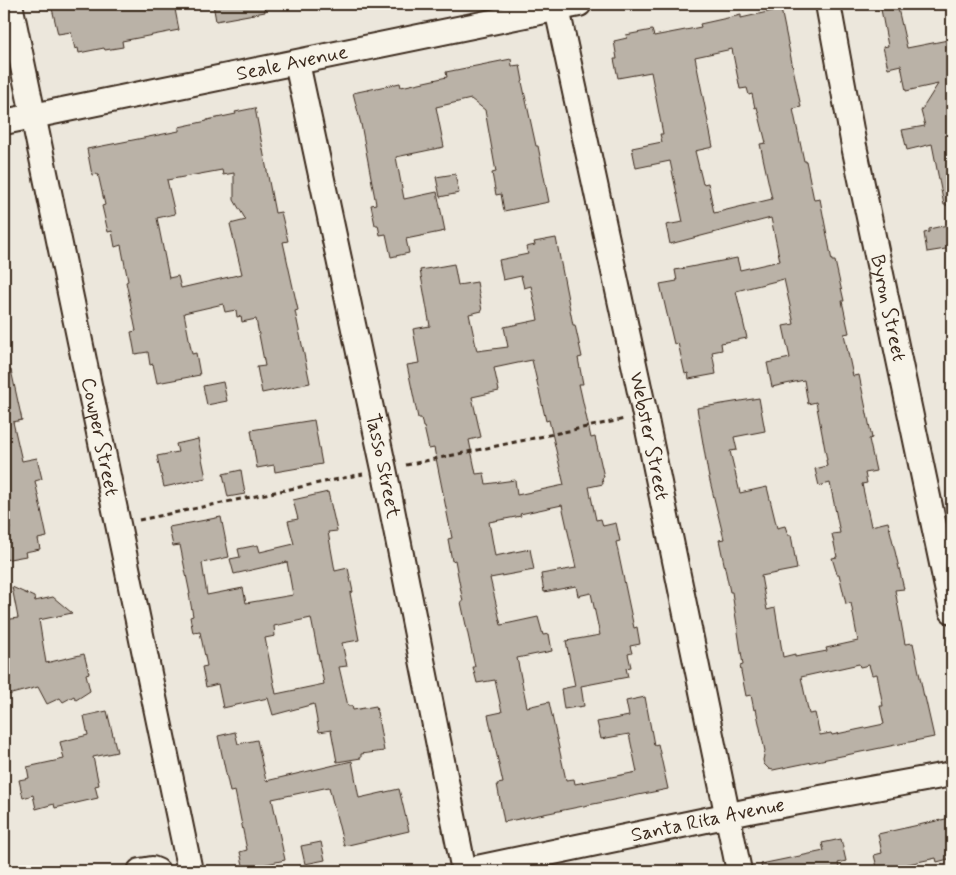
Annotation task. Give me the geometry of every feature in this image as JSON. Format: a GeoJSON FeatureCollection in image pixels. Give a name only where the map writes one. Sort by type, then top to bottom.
{"type":"FeatureCollection","features":[{"type":"Feature","properties":{"kind":"street","name":"Cowper Street"},"geometry":{"type":"LineString","coordinates":[[10,4],[190,871]]}},
{"type":"Feature","properties":{"kind":"street","name":"Byron Street"},"geometry":{"type":"LineString","coordinates":[[828,4],[856,156],[952,611]]}},
{"type":"Feature","properties":{"kind":"street","name":"Seale Avenue"},"geometry":{"type":"LineString","coordinates":[[4,122],[297,63],[564,5]]}},
{"type":"Feature","properties":{"kind":"street","name":"Webster Street"},"geometry":{"type":"LineString","coordinates":[[564,5],[643,406],[739,871]]}},
{"type":"Feature","properties":{"kind":"street","name":"Tasso Street"},"geometry":{"type":"LineString","coordinates":[[297,63],[384,469],[464,871]]}},
{"type":"Feature","properties":{"kind":"street","name":"Santa Rita Avenue"},"geometry":{"type":"LineString","coordinates":[[464,871],[728,816],[952,774]]}},
{"type":"Feature","properties":{"kind":"street"},"geometry":{"type":"LineString","coordinates":[[140,871],[152,869],[157,871]]}},
{"type":"Feature","properties":{"kind":"building"},"geometry":{"type":"Polygon","coordinates":[[[51,4],[174,4],[179,30],[122,41],[123,47],[105,50],[104,48],[79,53],[78,48],[75,49],[71,32],[58,34],[51,4]]]}},
{"type":"Feature","properties":{"kind":"building"},"geometry":{"type":"Polygon","coordinates":[[[213,4],[264,4],[265,12],[216,21],[213,4]]]}},
{"type":"Feature","properties":{"kind":"building"},"geometry":{"type":"Polygon","coordinates":[[[880,4],[897,4],[907,48],[948,40],[952,60],[952,205],[944,205],[932,144],[907,150],[902,130],[925,126],[921,111],[938,84],[906,91],[901,65],[888,68],[883,47],[888,46],[880,4]]]}},
{"type":"Feature","properties":{"kind":"building"},"geometry":{"type":"Polygon","coordinates":[[[781,9],[801,107],[793,109],[804,161],[806,161],[814,200],[820,199],[832,261],[835,261],[844,301],[842,301],[849,333],[844,334],[853,376],[859,375],[872,438],[869,439],[876,471],[865,473],[867,483],[862,484],[871,526],[888,522],[904,589],[895,590],[905,644],[913,643],[934,737],[773,770],[764,764],[765,751],[756,709],[754,710],[751,695],[746,696],[740,666],[743,665],[732,592],[730,592],[719,540],[724,539],[708,473],[697,408],[759,398],[765,431],[734,437],[737,450],[730,451],[740,493],[767,487],[777,528],[785,526],[788,535],[791,535],[797,569],[761,576],[767,610],[775,608],[783,657],[795,654],[795,657],[827,651],[826,648],[858,641],[851,603],[846,604],[839,574],[837,574],[832,558],[837,557],[832,534],[840,533],[830,483],[819,486],[815,469],[827,466],[816,402],[808,404],[804,380],[772,387],[767,363],[790,358],[783,326],[794,324],[784,279],[736,291],[747,338],[721,343],[722,350],[712,352],[716,374],[689,379],[688,373],[685,374],[678,343],[674,344],[660,284],[677,281],[675,270],[737,258],[740,270],[780,261],[771,218],[670,244],[666,225],[683,222],[670,161],[636,168],[632,148],[662,142],[660,134],[663,134],[651,72],[618,78],[614,59],[617,59],[614,41],[627,38],[626,35],[652,30],[654,36],[701,27],[700,24],[741,15],[741,18],[781,9]],[[732,49],[695,57],[713,147],[695,151],[703,184],[708,183],[714,213],[772,199],[760,144],[766,143],[757,107],[755,108],[752,94],[749,95],[747,88],[740,89],[732,49]],[[859,664],[801,677],[809,714],[815,713],[820,735],[831,733],[832,735],[884,724],[880,706],[883,706],[877,674],[872,675],[869,665],[860,667],[859,664]]]}},
{"type":"Feature","properties":{"kind":"building"},"geometry":{"type":"Polygon","coordinates":[[[511,59],[512,66],[520,65],[522,82],[536,146],[538,146],[549,202],[504,211],[501,194],[496,195],[492,173],[496,172],[485,110],[471,99],[436,107],[444,147],[396,157],[404,199],[437,192],[445,231],[406,239],[409,253],[391,257],[386,234],[380,235],[378,225],[375,225],[371,205],[376,204],[361,124],[353,93],[400,83],[401,87],[447,77],[446,72],[511,59]]]}},
{"type":"Feature","properties":{"kind":"building"},"geometry":{"type":"Polygon","coordinates":[[[255,108],[275,213],[281,212],[288,241],[283,242],[298,310],[295,311],[310,383],[262,393],[257,367],[265,366],[256,319],[242,322],[241,316],[237,317],[236,310],[225,312],[223,304],[184,313],[192,354],[196,353],[200,375],[157,383],[153,364],[150,365],[148,352],[135,354],[131,332],[136,331],[121,245],[115,247],[112,231],[108,232],[102,206],[105,205],[98,174],[92,175],[87,149],[179,131],[179,127],[236,114],[235,112],[255,108]],[[222,170],[167,180],[175,214],[157,218],[169,278],[178,276],[181,288],[242,274],[230,224],[246,220],[234,200],[234,173],[223,175],[222,170]]]}},
{"type":"Feature","properties":{"kind":"building"},"geometry":{"type":"Polygon","coordinates":[[[455,174],[459,193],[440,197],[436,177],[455,174]]]}},
{"type":"Feature","properties":{"kind":"building"},"geometry":{"type":"Polygon","coordinates":[[[952,224],[952,248],[927,252],[924,233],[929,232],[929,229],[952,224]]]}},
{"type":"Feature","properties":{"kind":"building"},"geometry":{"type":"Polygon","coordinates":[[[556,238],[573,325],[575,325],[582,357],[578,358],[583,384],[579,384],[591,438],[595,437],[604,477],[602,478],[603,484],[589,487],[596,520],[601,519],[603,526],[616,523],[620,541],[616,542],[634,628],[637,627],[640,644],[630,646],[632,653],[628,654],[631,667],[626,668],[628,677],[581,686],[584,706],[564,709],[561,689],[575,686],[566,641],[600,635],[591,593],[578,596],[576,586],[544,592],[541,574],[576,568],[562,505],[489,522],[495,556],[530,549],[534,570],[490,578],[501,625],[538,617],[543,635],[549,634],[552,651],[517,658],[527,707],[549,702],[566,780],[574,779],[575,784],[637,772],[629,734],[601,739],[597,722],[629,716],[626,701],[645,697],[654,745],[658,744],[668,789],[504,822],[497,784],[503,783],[488,715],[502,712],[495,680],[477,683],[455,560],[452,561],[448,539],[452,538],[434,448],[429,449],[421,418],[418,418],[407,365],[419,363],[413,329],[430,326],[420,270],[454,264],[458,285],[477,282],[482,311],[469,314],[477,351],[508,347],[504,327],[538,320],[531,286],[524,288],[521,276],[503,280],[499,260],[528,254],[526,247],[535,245],[534,242],[556,238]],[[532,360],[494,368],[499,391],[472,397],[481,437],[469,440],[476,474],[484,473],[486,484],[515,480],[517,495],[564,485],[549,420],[546,421],[532,360]]]}},
{"type":"Feature","properties":{"kind":"building"},"geometry":{"type":"Polygon","coordinates":[[[11,370],[22,420],[13,422],[22,461],[37,458],[42,479],[35,481],[47,537],[38,539],[40,549],[25,552],[26,556],[4,560],[4,530],[10,529],[4,499],[4,371],[11,370]]]}},
{"type":"Feature","properties":{"kind":"building"},"geometry":{"type":"Polygon","coordinates":[[[223,382],[227,401],[207,405],[203,386],[223,382]]]}},
{"type":"Feature","properties":{"kind":"building"},"geometry":{"type":"Polygon","coordinates":[[[314,420],[322,464],[275,472],[274,465],[257,468],[251,430],[314,420]]]}},
{"type":"Feature","properties":{"kind":"building"},"geometry":{"type":"Polygon","coordinates":[[[198,439],[206,478],[164,487],[157,456],[178,452],[176,444],[198,439]]]}},
{"type":"Feature","properties":{"kind":"building"},"geometry":{"type":"Polygon","coordinates":[[[241,470],[245,494],[228,497],[223,474],[241,470]]]}},
{"type":"Feature","properties":{"kind":"building"},"geometry":{"type":"Polygon","coordinates":[[[328,492],[337,531],[328,532],[335,571],[348,568],[353,592],[350,593],[359,640],[342,643],[347,666],[339,667],[348,706],[352,706],[353,710],[376,706],[384,751],[361,754],[361,758],[337,762],[331,730],[319,732],[314,704],[273,715],[268,698],[223,708],[218,684],[206,687],[202,667],[207,666],[200,632],[193,633],[190,617],[193,616],[190,594],[180,545],[173,546],[169,527],[221,517],[229,557],[202,563],[207,595],[243,588],[246,603],[293,595],[287,562],[234,574],[230,559],[240,557],[238,549],[258,545],[260,552],[294,544],[288,521],[298,519],[293,500],[328,492]],[[311,618],[274,626],[275,636],[265,638],[276,694],[324,684],[311,618]]]}},
{"type":"Feature","properties":{"kind":"building"},"geometry":{"type":"Polygon","coordinates":[[[12,587],[34,597],[35,601],[53,597],[72,613],[39,620],[46,663],[84,654],[89,673],[86,674],[90,691],[76,700],[74,696],[63,702],[60,698],[47,704],[38,687],[4,696],[4,620],[18,618],[12,587]]]}},
{"type":"Feature","properties":{"kind":"building"},"geometry":{"type":"Polygon","coordinates":[[[107,711],[117,752],[93,757],[99,785],[95,786],[98,798],[55,808],[54,804],[36,809],[33,795],[23,798],[19,780],[29,778],[27,767],[64,759],[60,742],[88,735],[84,716],[107,711]]]}},
{"type":"Feature","properties":{"kind":"building"},"geometry":{"type":"Polygon","coordinates":[[[235,732],[238,744],[257,740],[266,781],[352,761],[359,798],[399,789],[409,831],[344,846],[329,787],[272,799],[285,860],[244,869],[240,852],[247,850],[235,791],[230,792],[218,736],[235,732]]]}},
{"type":"Feature","properties":{"kind":"building"},"geometry":{"type":"Polygon","coordinates":[[[950,818],[952,826],[952,858],[937,862],[936,858],[899,866],[900,869],[892,871],[878,871],[874,855],[882,853],[878,834],[950,818]]]}},
{"type":"Feature","properties":{"kind":"building"},"geometry":{"type":"Polygon","coordinates":[[[841,839],[846,861],[838,863],[840,871],[762,871],[761,864],[824,851],[822,843],[841,839]]]}},
{"type":"Feature","properties":{"kind":"building"},"geometry":{"type":"Polygon","coordinates":[[[321,842],[325,860],[305,864],[301,846],[321,842]]]}}]}
